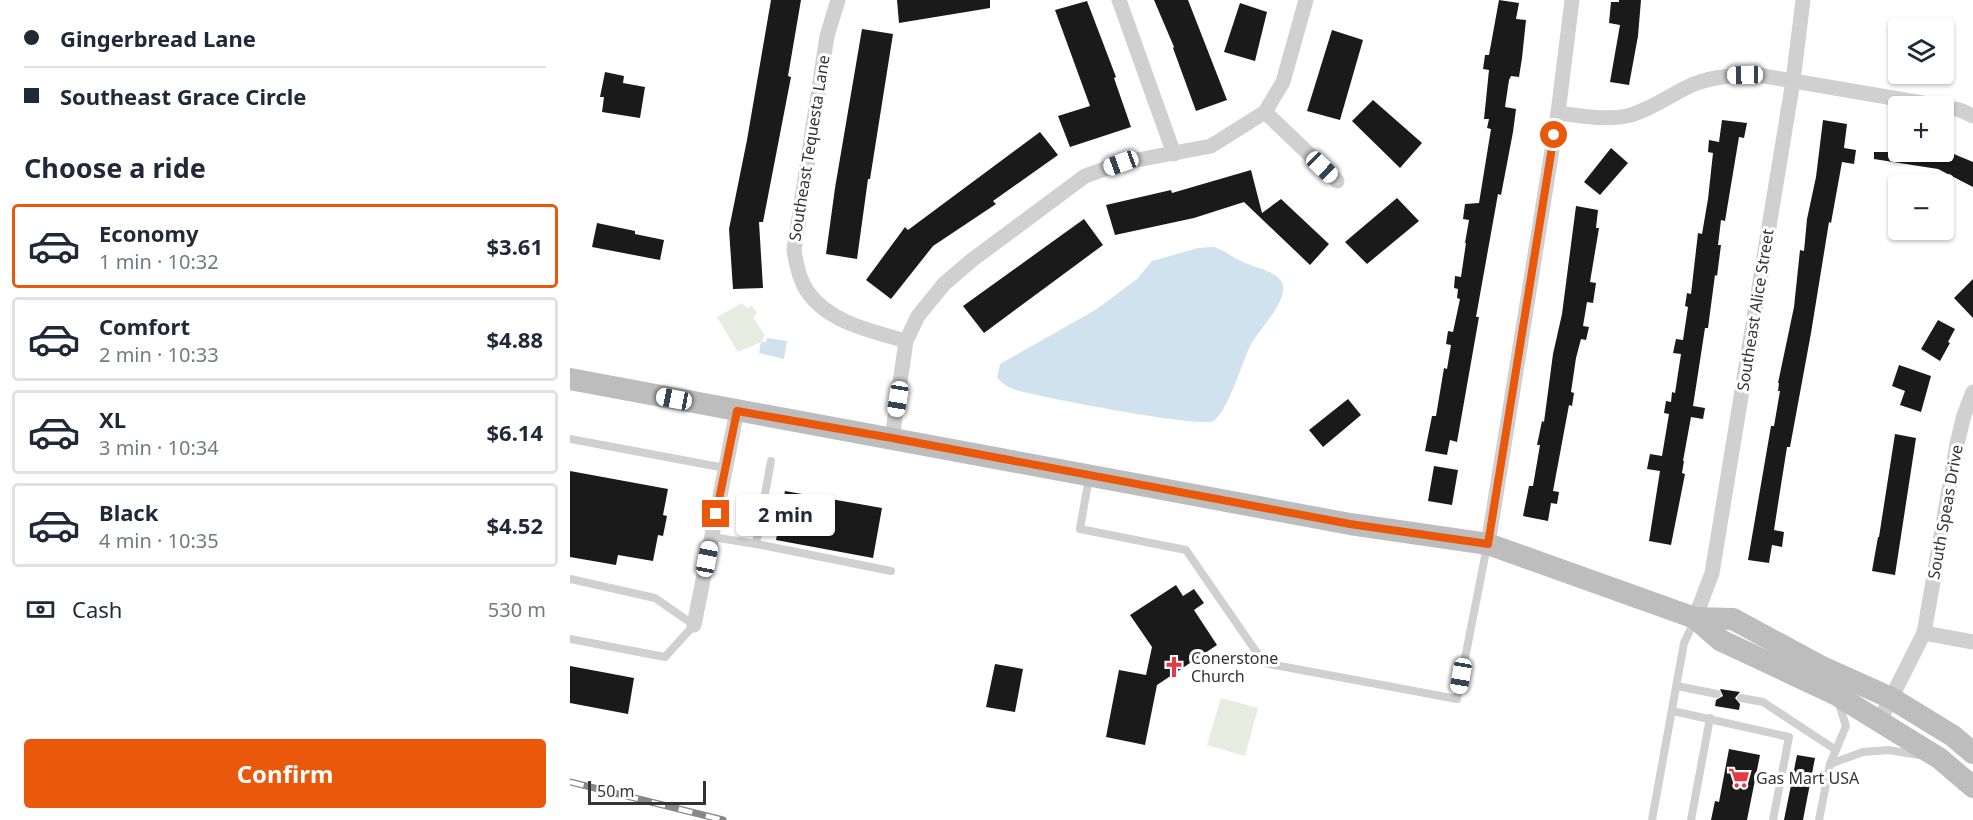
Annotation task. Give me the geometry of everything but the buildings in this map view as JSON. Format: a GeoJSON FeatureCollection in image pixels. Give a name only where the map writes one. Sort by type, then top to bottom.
{"type":"FeatureCollection","features":[{"type":"Feature","properties":{"kind":"main road"},"geometry":{"type":"LineString","coordinates":[[570,379],[1350,524],[1488,544],[1695,618],[1733,619],[1820,666],[1891,698],[1953,736],[1973,753]]}},
{"type":"Feature","properties":{"kind":"main road"},"geometry":{"type":"LineString","coordinates":[[1695,618],[1720,640],[1835,694],[1939,758],[1973,787]]}},
{"type":"Feature","properties":{"kind":"street","name":"Southeast Tequesta Lane"},"geometry":{"type":"LineString","coordinates":[[838,0],[827,36],[794,250],[798,272],[807,291],[830,313],[861,328],[906,340]]}},
{"type":"Feature","properties":{"kind":"street"},"geometry":{"type":"LineString","coordinates":[[1119,0],[1174,154]]}},
{"type":"Feature","properties":{"kind":"street"},"geometry":{"type":"LineString","coordinates":[[892,438],[906,340],[918,316],[944,284],[972,260],[1085,176],[1121,163],[1211,146],[1265,112],[1283,82],[1306,0]]}},
{"type":"Feature","properties":{"kind":"street"},"geometry":{"type":"LineString","coordinates":[[1488,544],[1557,113],[1572,0]]}},
{"type":"Feature","properties":{"kind":"street","name":"Southeast Alice Street"},"geometry":{"type":"LineString","coordinates":[[1695,618],[1712,573],[1793,81],[1803,0]]}},
{"type":"Feature","properties":{"kind":"street"},"geometry":{"type":"LineString","coordinates":[[1557,113],[1602,119],[1629,115],[1647,110],[1692,85],[1732,75],[1758,75],[1888,98]]}},
{"type":"Feature","properties":{"kind":"street"},"geometry":{"type":"LineString","coordinates":[[1954,109],[1973,116]]}},
{"type":"Feature","properties":{"kind":"street"},"geometry":{"type":"LineString","coordinates":[[1265,112],[1337,181]]}},
{"type":"Feature","properties":{"kind":"street","name":"South Speas Drive"},"geometry":{"type":"LineString","coordinates":[[1879,722],[1924,633],[1957,444],[1964,415],[1973,392]]}},
{"type":"Feature","properties":{"kind":"street"},"geometry":{"type":"LineString","coordinates":[[694,625],[737,411]]}},
{"type":"Feature","properties":{"kind":"street"},"geometry":{"type":"LineString","coordinates":[[1924,633],[1973,642]]}},
{"type":"Feature","properties":{"kind":"lane"},"geometry":{"type":"LineString","coordinates":[[570,440],[725,468]]}},
{"type":"Feature","properties":{"kind":"lane"},"geometry":{"type":"LineString","coordinates":[[756,544],[771,461]]}},
{"type":"Feature","properties":{"kind":"lane"},"geometry":{"type":"LineString","coordinates":[[1089,476],[1080,529],[1186,550],[1264,663],[1457,699],[1488,544]]}},
{"type":"Feature","properties":{"kind":"lane"},"geometry":{"type":"LineString","coordinates":[[712,537],[891,571]]}},
{"type":"Feature","properties":{"kind":"lane"},"geometry":{"type":"LineString","coordinates":[[570,579],[655,598],[694,625],[665,657],[570,639]]}},
{"type":"Feature","properties":{"kind":"lane"},"geometry":{"type":"LineString","coordinates":[[1652,820],[1684,643],[1695,618]]}},
{"type":"Feature","properties":{"kind":"lane"},"geometry":{"type":"LineString","coordinates":[[1677,686],[1717,694]]}},
{"type":"Feature","properties":{"kind":"lane"},"geometry":{"type":"LineString","coordinates":[[1819,820],[1830,764],[1846,726],[1835,694]]}},
{"type":"Feature","properties":{"kind":"lane"},"geometry":{"type":"LineString","coordinates":[[1741,698],[1763,702],[1836,750]]}},
{"type":"Feature","properties":{"kind":"lane"},"geometry":{"type":"LineString","coordinates":[[1673,711],[1789,737]]}},
{"type":"Feature","properties":{"kind":"lane"},"geometry":{"type":"LineString","coordinates":[[1691,820],[1710,718]]}},
{"type":"Feature","properties":{"kind":"lane"},"geometry":{"type":"LineString","coordinates":[[1773,820],[1789,737],[1796,724]]}},
{"type":"Feature","properties":{"kind":"lane"},"geometry":{"type":"LineString","coordinates":[[1830,764],[1863,752],[1888,750],[1939,758]]}},
{"type":"Feature","properties":{"kind":"shaded area"},"geometry":{"type":"Polygon","coordinates":[[[742,303],[747,308],[752,306],[757,313],[753,317],[765,336],[761,342],[738,352],[717,317],[742,303]]]}},
{"type":"Feature","properties":{"kind":"shaded area"},"geometry":{"type":"Polygon","coordinates":[[[1221,698],[1258,708],[1245,756],[1207,745],[1221,698]]]}},
{"type":"Feature","properties":{"kind":"water"},"geometry":{"type":"Polygon","coordinates":[[[1213,247],[1276,276],[1283,285],[1283,292],[1281,300],[1251,344],[1224,408],[1213,421],[1201,422],[1150,416],[1055,399],[1013,389],[997,378],[1000,364],[1097,309],[1137,279],[1152,261],[1198,248],[1213,247]]]}},
{"type":"Feature","properties":{"kind":"water"},"geometry":{"type":"Polygon","coordinates":[[[767,338],[787,341],[784,359],[759,353],[761,342],[766,342],[767,338]]]}},
{"type":"Feature","properties":{"kind":"railway"},"geometry":{"type":"LineString","coordinates":[[570,782],[723,820]]}},
{"type":"Feature","properties":{"kind":"place","name":"Conerstone Church"},"geometry":{"type":"Point","coordinates":[1174,667]}},
{"type":"Feature","properties":{"kind":"place","name":"Gas Mart USA"},"geometry":{"type":"Point","coordinates":[1739,778]}},
{"type":"Feature","properties":{"kind":"route"},"geometry":{"type":"LineString","coordinates":[[716,514],[737,411],[1350,524],[1488,544],[1554,135]]}}]}
